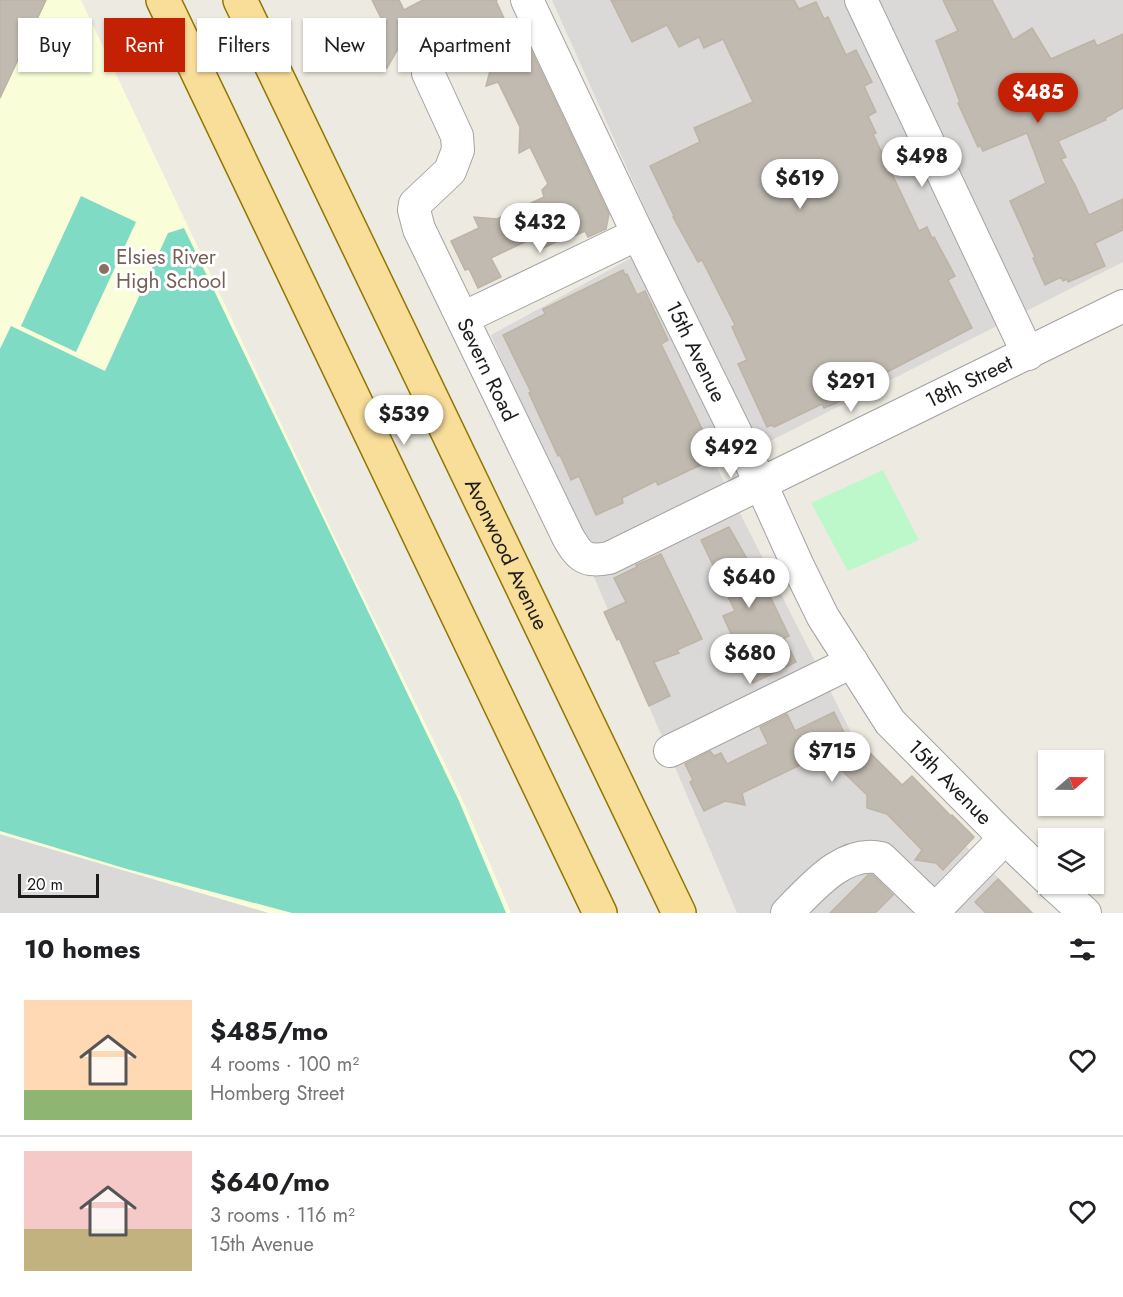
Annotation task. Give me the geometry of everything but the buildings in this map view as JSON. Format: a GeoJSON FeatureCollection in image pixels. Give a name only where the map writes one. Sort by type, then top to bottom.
{"type":"FeatureCollection","features":[{"type":"Feature","properties":{"kind":"main road"},"geometry":{"type":"LineString","coordinates":[[163,0],[600,913]]}},
{"type":"Feature","properties":{"kind":"main road","name":"Avonwood Avenue"},"geometry":{"type":"LineString","coordinates":[[240,0],[679,913]]}},
{"type":"Feature","properties":{"kind":"street","name":"15th Avenue"},"geometry":{"type":"LineString","coordinates":[[527,0],[823,617],[890,722],[1038,869]]}},
{"type":"Feature","properties":{"kind":"street"},"geometry":{"type":"LineString","coordinates":[[861,0],[1028,354]]}},
{"type":"Feature","properties":{"kind":"street"},"geometry":{"type":"LineString","coordinates":[[428,74],[458,136],[458,150],[450,171],[415,204],[414,210],[419,229],[463,318]]}},
{"type":"Feature","properties":{"kind":"street","name":"Severn Road"},"geometry":{"type":"LineString","coordinates":[[585,559],[576,551],[568,537],[463,318],[638,234]]}},
{"type":"Feature","properties":{"kind":"street","name":"18th Street"},"geometry":{"type":"LineString","coordinates":[[585,559],[609,558],[1123,306]]}},
{"type":"Feature","properties":{"kind":"street"},"geometry":{"type":"LineString","coordinates":[[670,752],[852,662]]}},
{"type":"Feature","properties":{"kind":"street"},"geometry":{"type":"LineString","coordinates":[[788,913],[832,871],[849,860],[871,856],[880,858],[934,912],[1005,838]]}},
{"type":"Feature","properties":{"kind":"street"},"geometry":{"type":"LineString","coordinates":[[1064,894],[1085,913]]}},
{"type":"Feature","properties":{"kind":"shaded area","name":"Elsies River High School"},"geometry":{"type":"Polygon","coordinates":[[[0,0],[81,0],[89,18],[18,18],[18,72],[92,72],[92,23],[104,49],[104,72],[115,72],[335,538],[463,801],[511,913],[269,913],[0,834],[0,0]]]}},
{"type":"Feature","properties":{"kind":"shaded area"},"geometry":{"type":"Polygon","coordinates":[[[552,0],[1123,0],[1123,262],[717,468],[852,734],[1034,913],[737,913],[491,335],[660,242],[552,0]]]}},
{"type":"Feature","properties":{"kind":"shaded area"},"geometry":{"type":"Polygon","coordinates":[[[81,196],[136,222],[76,352],[21,326],[81,196]]]}},
{"type":"Feature","properties":{"kind":"shaded area","name":"Elsies River High School"},"geometry":{"type":"Polygon","coordinates":[[[184,228],[459,801],[506,913],[292,913],[127,869],[0,831],[0,349],[11,326],[105,371],[168,233],[184,228]]]}},
{"type":"Feature","properties":{"kind":"shaded area"},"geometry":{"type":"Polygon","coordinates":[[[0,834],[269,913],[0,913],[0,834]]]}},
{"type":"Feature","properties":{"kind":"green space"},"geometry":{"type":"Polygon","coordinates":[[[883,470],[919,540],[848,571],[811,503],[883,470]]]}},
{"type":"Feature","properties":{"kind":"place","name":"Elsies River High School"},"geometry":{"type":"Point","coordinates":[104,269]}}]}
